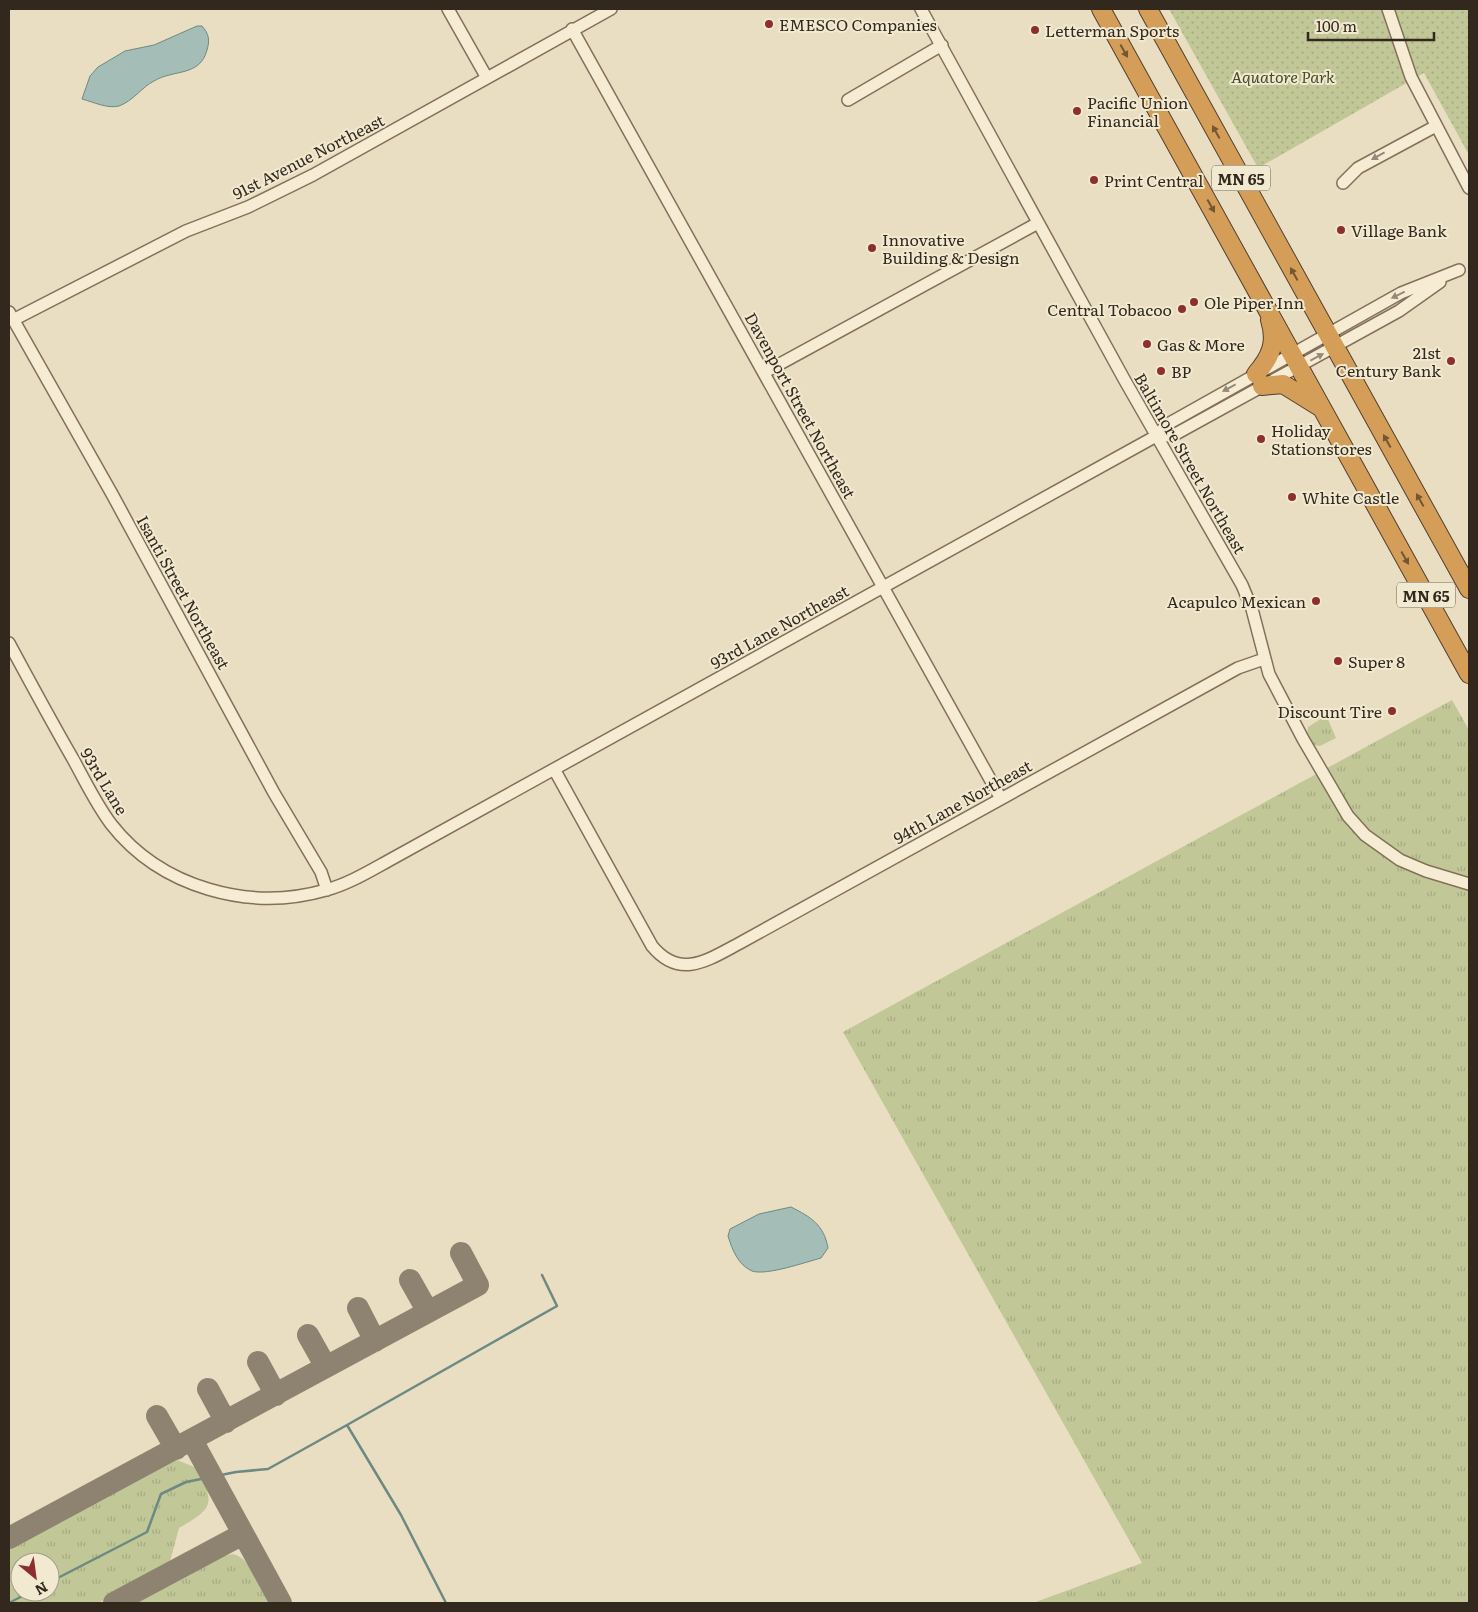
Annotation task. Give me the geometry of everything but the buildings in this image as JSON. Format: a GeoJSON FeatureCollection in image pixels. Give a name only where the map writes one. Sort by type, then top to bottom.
{"type":"FeatureCollection","features":[{"type":"Feature","properties":{"kind":"highway","name":"MN 65"},"geometry":{"type":"LineString","coordinates":[[1100,9],[1296,359],[1469,674]]}},
{"type":"Feature","properties":{"kind":"highway","name":"MN 65"},"geometry":{"type":"LineString","coordinates":[[1148,9],[1469,589]]}},
{"type":"Feature","properties":{"kind":"highway"},"geometry":{"type":"LineString","coordinates":[[1267,307],[1274,331],[1272,351],[1259,380],[1283,384],[1302,394],[1323,410]]}},
{"type":"Feature","properties":{"kind":"street"},"geometry":{"type":"LineString","coordinates":[[448,9],[487,78]]}},
{"type":"Feature","properties":{"kind":"street","name":"91st Avenue Northeast"},"geometry":{"type":"LineString","coordinates":[[11,316],[186,232],[248,207],[313,175],[572,29],[611,9]]}},
{"type":"Feature","properties":{"kind":"street","name":"Baltimore Street Northeast"},"geometry":{"type":"LineString","coordinates":[[921,9],[1124,379],[1158,435],[1245,592],[1254,615],[1264,659],[1277,690],[1340,804],[1356,826],[1377,845],[1400,860],[1426,871],[1469,884]]}},
{"type":"Feature","properties":{"kind":"street"},"geometry":{"type":"LineString","coordinates":[[1388,9],[1411,77],[1469,188]]}},
{"type":"Feature","properties":{"kind":"street","name":"Davenport Street Northeast"},"geometry":{"type":"LineString","coordinates":[[572,29],[1000,797]]}},
{"type":"Feature","properties":{"kind":"street"},"geometry":{"type":"LineString","coordinates":[[848,100],[942,45]]}},
{"type":"Feature","properties":{"kind":"street"},"geometry":{"type":"LineString","coordinates":[[1343,183],[1358,168],[1436,126]]}},
{"type":"Feature","properties":{"kind":"street"},"geometry":{"type":"LineString","coordinates":[[764,372],[1038,223]]}},
{"type":"Feature","properties":{"kind":"street"},"geometry":{"type":"LineString","coordinates":[[1331,340],[1399,311],[1469,264]]}},
{"type":"Feature","properties":{"kind":"street"},"geometry":{"type":"LineString","coordinates":[[1331,340],[1401,293],[1459,270]]}},
{"type":"Feature","properties":{"kind":"street","name":"Isanti Street Northeast"},"geometry":{"type":"LineString","coordinates":[[11,316],[110,492],[274,793],[321,872],[327,890]]}},
{"type":"Feature","properties":{"kind":"street","name":"93rd Lane Northeast"},"geometry":{"type":"LineString","coordinates":[[415,846],[1158,435],[1172,436],[1259,380],[1331,340]]}},
{"type":"Feature","properties":{"kind":"street","name":"93rd Lane Northeast"},"geometry":{"type":"LineString","coordinates":[[1259,380],[1331,340]]}},
{"type":"Feature","properties":{"kind":"street","name":"93rd Lane"},"geometry":{"type":"LineString","coordinates":[[9,643],[104,814],[122,837],[146,858],[184,880],[212,891],[234,896],[276,899],[327,890],[352,880],[415,846]]}},
{"type":"Feature","properties":{"kind":"street","name":"94th Lane Northeast"},"geometry":{"type":"LineString","coordinates":[[554,769],[652,946],[660,955],[674,964],[696,964],[715,956],[1000,797],[1238,668],[1264,659]]}},
{"type":"Feature","properties":{"kind":"green space","name":"Aquatore Park"},"geometry":{"type":"Polygon","coordinates":[[[1169,9],[1469,9],[1469,155],[1424,73],[1258,168],[1169,9]]]}},
{"type":"Feature","properties":{"kind":"green space"},"geometry":{"type":"Polygon","coordinates":[[[1452,700],[1469,730],[1469,1603],[1033,1603],[1142,1563],[843,1032],[1452,700]]]}},
{"type":"Feature","properties":{"kind":"green space"},"geometry":{"type":"Polygon","coordinates":[[[1327,717],[1336,738],[1320,746],[1313,745],[1307,734],[1308,727],[1327,717]]]}},
{"type":"Feature","properties":{"kind":"green space"},"geometry":{"type":"Polygon","coordinates":[[[177,1460],[197,1468],[207,1490],[208,1504],[205,1510],[179,1528],[169,1565],[98,1603],[9,1603],[9,1548],[168,1462],[177,1460]]]}},
{"type":"Feature","properties":{"kind":"green space"},"geometry":{"type":"Polygon","coordinates":[[[233,1554],[240,1557],[251,1567],[270,1603],[135,1603],[224,1556],[233,1554]]]}},
{"type":"Feature","properties":{"kind":"water"},"geometry":{"type":"Polygon","coordinates":[[[197,26],[202,26],[208,37],[207,50],[204,59],[199,65],[154,81],[129,101],[119,106],[105,106],[82,99],[90,76],[98,67],[125,51],[154,45],[197,26]]]}},
{"type":"Feature","properties":{"kind":"water"},"geometry":{"type":"Polygon","coordinates":[[[791,1207],[810,1218],[823,1233],[828,1248],[821,1258],[767,1272],[752,1271],[743,1265],[739,1261],[728,1236],[730,1229],[759,1214],[791,1207]]]}},
{"type":"Feature","properties":{"kind":"waterway"},"geometry":{"type":"LineString","coordinates":[[347,1425],[557,1306],[542,1275]]}},
{"type":"Feature","properties":{"kind":"waterway"},"geometry":{"type":"LineString","coordinates":[[60,1577],[147,1532],[161,1494],[186,1482],[236,1472],[268,1469],[347,1425],[401,1515],[446,1603]]}},
{"type":"Feature","properties":{"kind":"taxiway"},"geometry":{"type":"LineString","coordinates":[[9,1538],[478,1285],[461,1253]]}},
{"type":"Feature","properties":{"kind":"taxiway"},"geometry":{"type":"LineString","coordinates":[[410,1280],[428,1312]]}},
{"type":"Feature","properties":{"kind":"taxiway"},"geometry":{"type":"LineString","coordinates":[[358,1308],[375,1341]]}},
{"type":"Feature","properties":{"kind":"taxiway"},"geometry":{"type":"LineString","coordinates":[[308,1335],[326,1367]]}},
{"type":"Feature","properties":{"kind":"taxiway"},"geometry":{"type":"LineString","coordinates":[[258,1362],[276,1395]]}},
{"type":"Feature","properties":{"kind":"taxiway"},"geometry":{"type":"LineString","coordinates":[[208,1389],[226,1422]]}},
{"type":"Feature","properties":{"kind":"taxiway"},"geometry":{"type":"LineString","coordinates":[[157,1416],[176,1449]]}},
{"type":"Feature","properties":{"kind":"taxiway"},"geometry":{"type":"LineString","coordinates":[[192,1440],[281,1603]]}},
{"type":"Feature","properties":{"kind":"taxiway"},"geometry":{"type":"LineString","coordinates":[[114,1603],[243,1534]]}},
{"type":"Feature","properties":{"kind":"place","name":"EMESCO Companies"},"geometry":{"type":"Point","coordinates":[769,24]}},
{"type":"Feature","properties":{"kind":"place","name":"Letterman Sports"},"geometry":{"type":"Point","coordinates":[1035,30]}},
{"type":"Feature","properties":{"kind":"place","name":"Pacific Union Financial"},"geometry":{"type":"Point","coordinates":[1077,111]}},
{"type":"Feature","properties":{"kind":"place","name":"Print Central"},"geometry":{"type":"Point","coordinates":[1094,180]}},
{"type":"Feature","properties":{"kind":"place","name":"Village Bank"},"geometry":{"type":"Point","coordinates":[1341,230]}},
{"type":"Feature","properties":{"kind":"place","name":"Innovative Building & Design"},"geometry":{"type":"Point","coordinates":[872,248]}},
{"type":"Feature","properties":{"kind":"place","name":"Ole Piper Inn"},"geometry":{"type":"Point","coordinates":[1194,302]}},
{"type":"Feature","properties":{"kind":"place","name":"Central Tobacoo"},"geometry":{"type":"Point","coordinates":[1182,309]}},
{"type":"Feature","properties":{"kind":"place","name":"Gas & More"},"geometry":{"type":"Point","coordinates":[1147,344]}},
{"type":"Feature","properties":{"kind":"place","name":"21st Century Bank"},"geometry":{"type":"Point","coordinates":[1451,361]}},
{"type":"Feature","properties":{"kind":"place","name":"BP"},"geometry":{"type":"Point","coordinates":[1161,371]}},
{"type":"Feature","properties":{"kind":"place","name":"Holiday Stationstores"},"geometry":{"type":"Point","coordinates":[1261,439]}},
{"type":"Feature","properties":{"kind":"place","name":"White Castle"},"geometry":{"type":"Point","coordinates":[1292,497]}},
{"type":"Feature","properties":{"kind":"place","name":"Acapulco Mexican"},"geometry":{"type":"Point","coordinates":[1316,601]}},
{"type":"Feature","properties":{"kind":"place","name":"Super 8"},"geometry":{"type":"Point","coordinates":[1338,661]}},
{"type":"Feature","properties":{"kind":"place","name":"Discount Tire"},"geometry":{"type":"Point","coordinates":[1392,711]}}]}
